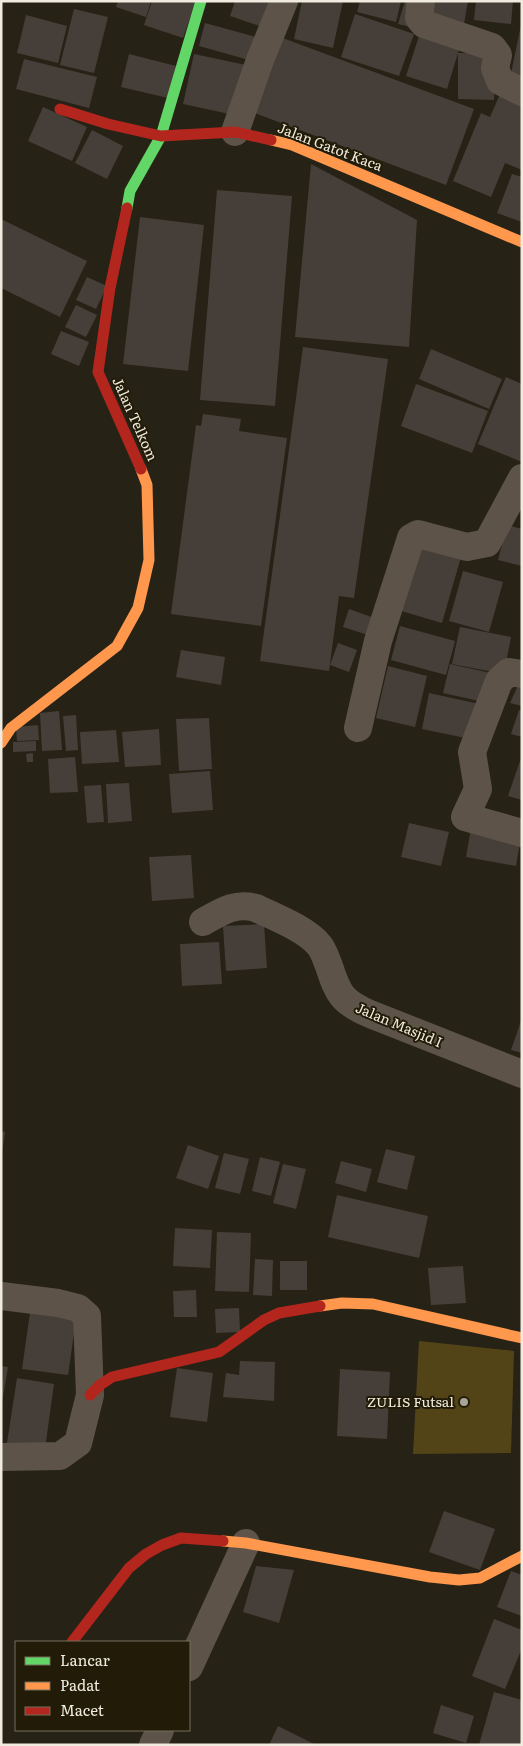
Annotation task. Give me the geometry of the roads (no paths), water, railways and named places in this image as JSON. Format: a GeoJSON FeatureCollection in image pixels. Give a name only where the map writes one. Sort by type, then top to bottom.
{"type":"FeatureCollection","features":[{"type":"Feature","properties":{"kind":"street","name":"Jalan Telkom"},"geometry":{"type":"LineString","coordinates":[[1,743],[11,728],[117,646],[138,608],[149,560],[147,485],[132,446],[98,372],[110,288],[130,191],[161,136],[201,1]]}},
{"type":"Feature","properties":{"kind":"street"},"geometry":{"type":"LineString","coordinates":[[235,132],[260,60],[284,1]]}},
{"type":"Feature","properties":{"kind":"street"},"geometry":{"type":"LineString","coordinates":[[421,1],[419,18],[424,24],[492,47],[498,55],[495,68],[500,81],[522,92]]}},
{"type":"Feature","properties":{"kind":"street","name":"Jalan Gatot Kaca"},"geometry":{"type":"LineString","coordinates":[[60,109],[108,124],[161,136],[235,132],[292,145],[522,242]]}},
{"type":"Feature","properties":{"kind":"street"},"geometry":{"type":"LineString","coordinates":[[358,728],[378,641],[411,538],[418,534],[467,547],[487,543],[522,478]]}},
{"type":"Feature","properties":{"kind":"street"},"geometry":{"type":"LineString","coordinates":[[522,674],[509,672],[499,681],[472,752],[478,790],[465,817],[522,833]]}},
{"type":"Feature","properties":{"kind":"street","name":"Jalan Masjid I"},"geometry":{"type":"LineString","coordinates":[[203,922],[235,906],[256,908],[309,936],[320,945],[339,991],[348,1003],[370,1014],[522,1074]]}},
{"type":"Feature","properties":{"kind":"street"},"geometry":{"type":"LineString","coordinates":[[1,1296],[58,1303],[78,1308],[87,1316],[90,1396],[78,1443],[69,1451],[60,1456],[1,1457]]}},
{"type":"Feature","properties":{"kind":"street"},"geometry":{"type":"LineString","coordinates":[[90,1396],[100,1385],[112,1377],[219,1352],[264,1320],[279,1313],[310,1307],[342,1303],[373,1304],[522,1338]]}},
{"type":"Feature","properties":{"kind":"street"},"geometry":{"type":"LineString","coordinates":[[73,1641],[129,1568],[146,1554],[162,1545],[182,1538],[246,1543],[430,1578],[459,1580],[480,1578],[522,1556]]}},
{"type":"Feature","properties":{"kind":"street"},"geometry":{"type":"LineString","coordinates":[[190,1665],[246,1543]]}},
{"type":"Feature","properties":{"kind":"street"},"geometry":{"type":"LineString","coordinates":[[153,1745],[160,1731]]}},
{"type":"Feature","properties":{"kind":"place","name":"ZULIS Futsal"},"geometry":{"type":"Point","coordinates":[464,1402]}}]}
